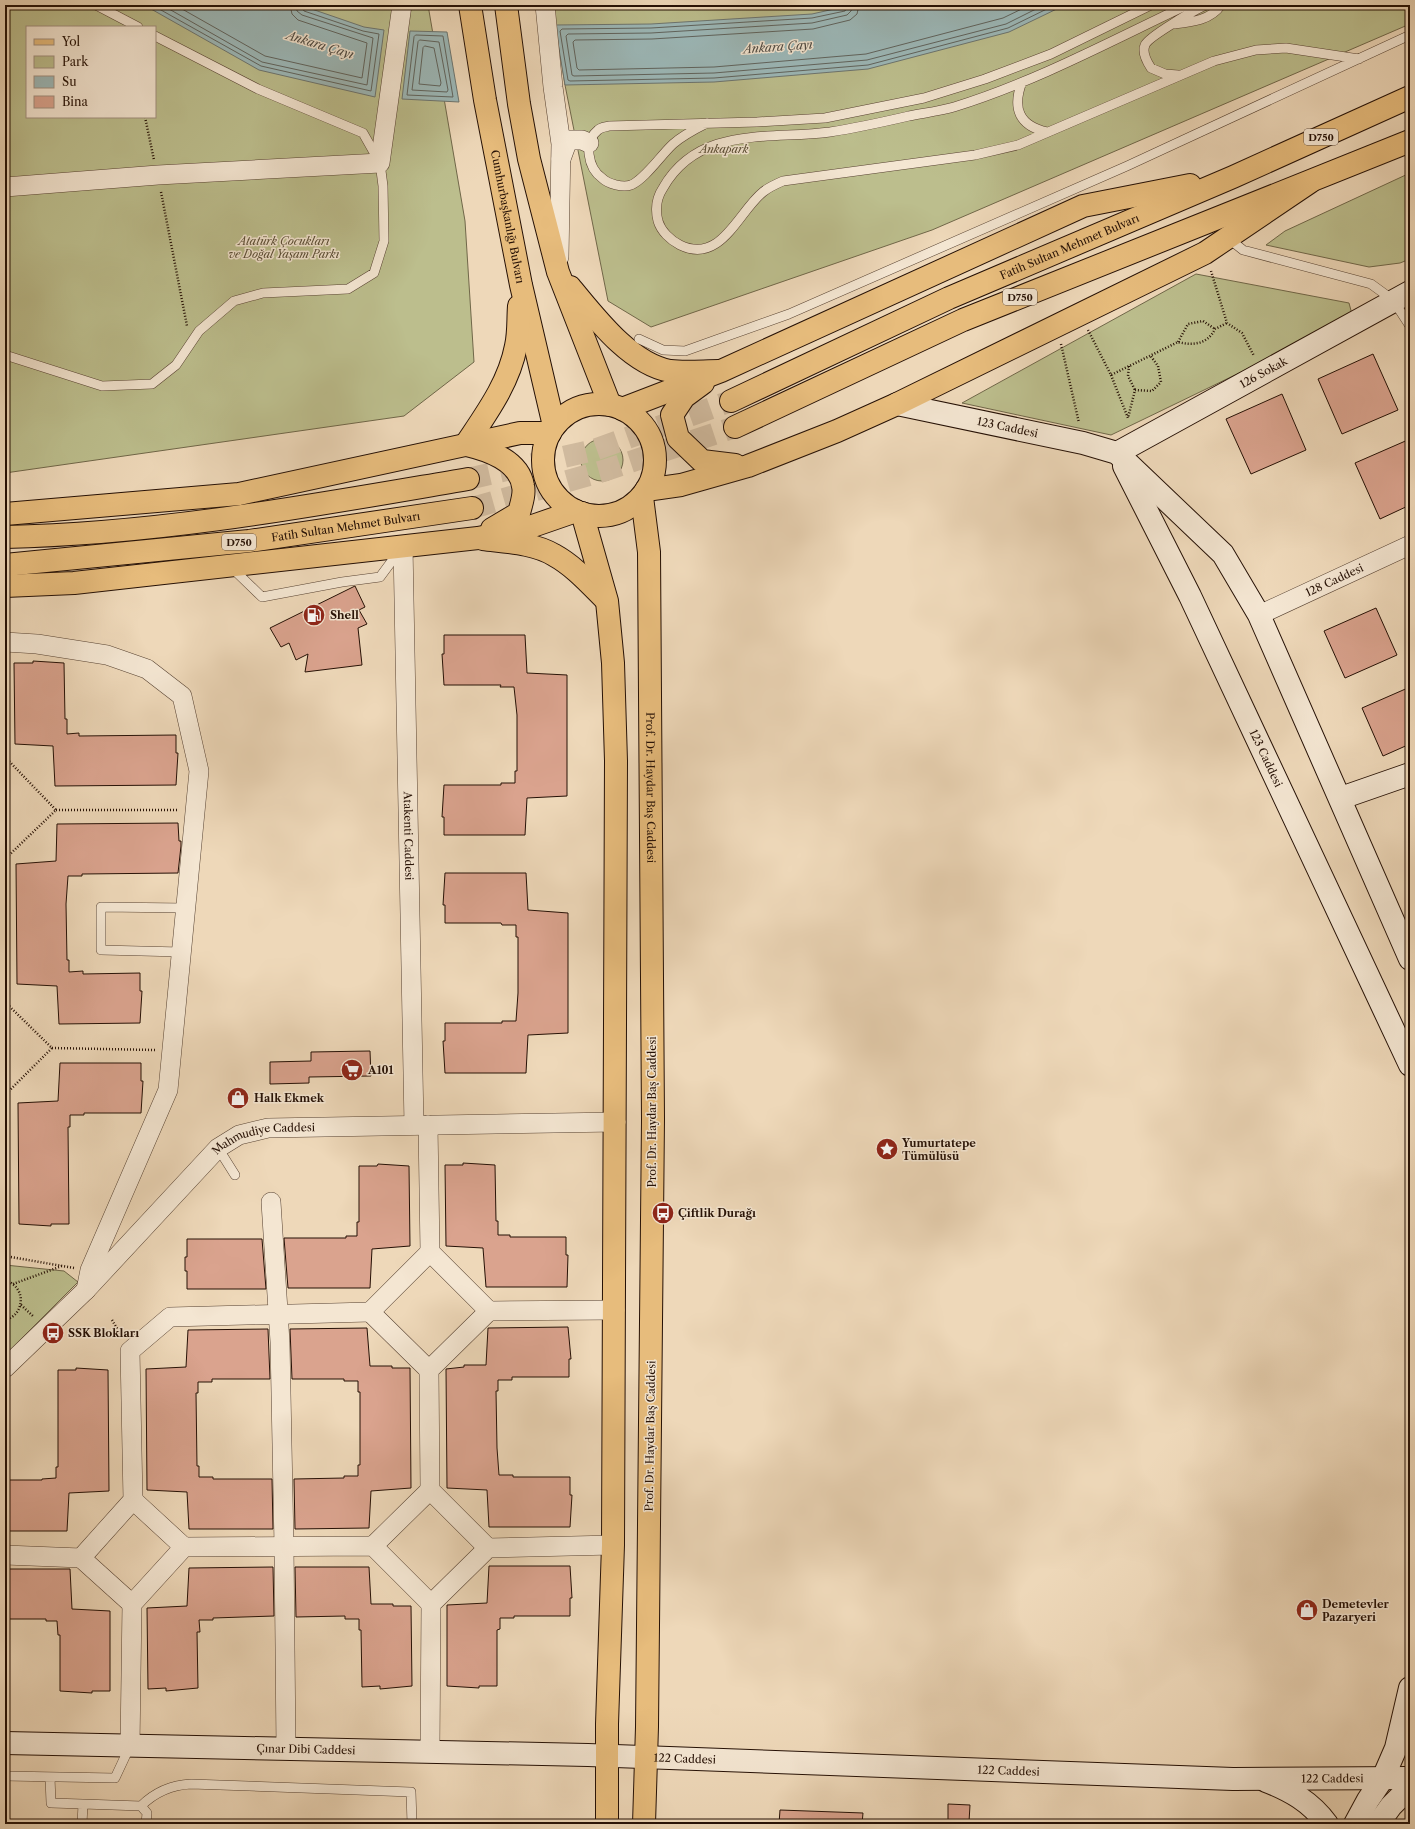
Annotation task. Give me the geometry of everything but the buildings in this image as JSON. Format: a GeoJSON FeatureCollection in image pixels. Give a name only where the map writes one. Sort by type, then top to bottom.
{"type":"FeatureCollection","features":[{"type":"Feature","properties":{"kind":"main road","name":"Cumhurbaşkanlığı Bulvarı"},"geometry":{"type":"LineString","coordinates":[[470,5],[485,100],[521,285],[552,429]]}},
{"type":"Feature","properties":{"kind":"main road"},"geometry":{"type":"LineString","coordinates":[[506,5],[519,104],[529,159],[559,273],[616,407],[637,418],[648,432],[654,448],[655,465],[651,482],[644,493],[628,508],[611,515],[593,516],[579,512],[562,502],[551,489],[544,474],[542,457],[546,440],[552,429],[568,413],[585,405],[616,407],[721,371],[1083,206],[1233,177]]}},
{"type":"Feature","properties":{"kind":"main road","name":"Fatih Sultan Mehmet Bulvarı"},"geometry":{"type":"LineString","coordinates":[[731,401],[949,298],[1233,177],[1410,97]]}},
{"type":"Feature","properties":{"kind":"main road","name":"D750"},"geometry":{"type":"LineString","coordinates":[[735,427],[963,320],[1410,142]]}},
{"type":"Feature","properties":{"kind":"main road"},"geometry":{"type":"LineString","coordinates":[[644,493],[681,485],[748,466],[838,431],[897,404],[1205,253],[1310,182]]}},
{"type":"Feature","properties":{"kind":"main road"},"geometry":{"type":"LineString","coordinates":[[559,273],[598,320],[626,347],[646,362],[670,371],[721,371]]}},
{"type":"Feature","properties":{"kind":"main road"},"geometry":{"type":"LineString","coordinates":[[466,444],[493,404],[508,376],[516,346],[521,285]]}},
{"type":"Feature","properties":{"kind":"main road","name":"126 Sokak"},"geometry":{"type":"LineString","coordinates":[[1117,452],[1402,296]]}},
{"type":"Feature","properties":{"kind":"main road"},"geometry":{"type":"LineString","coordinates":[[721,371],[684,397],[672,415],[678,438],[702,461],[748,466]]}},
{"type":"Feature","properties":{"kind":"main road","name":"123 Caddesi"},"geometry":{"type":"LineString","coordinates":[[897,404],[1083,443],[1117,452],[1223,554],[1259,615],[1341,798],[1410,959]]}},
{"type":"Feature","properties":{"kind":"main road"},"geometry":{"type":"LineString","coordinates":[[5,514],[239,494],[466,444],[520,433],[552,429]]}},
{"type":"Feature","properties":{"kind":"main road"},"geometry":{"type":"LineString","coordinates":[[466,444],[491,451],[502,458],[519,473],[524,487],[520,513],[478,538]]}},
{"type":"Feature","properties":{"kind":"main road","name":"123 Caddesi"},"geometry":{"type":"LineString","coordinates":[[1117,452],[1190,596],[1410,1065]]}},
{"type":"Feature","properties":{"kind":"main road","name":"D750"},"geometry":{"type":"LineString","coordinates":[[5,537],[58,536],[244,517],[468,479]]}},
{"type":"Feature","properties":{"kind":"main road","name":"Prof. Dr. Haydar Baş Caddesi"},"geometry":{"type":"LineString","coordinates":[[644,493],[649,552],[653,1110],[644,1824]]}},
{"type":"Feature","properties":{"kind":"main road","name":"Fatih Sultan Mehmet Bulvarı"},"geometry":{"type":"LineString","coordinates":[[5,565],[249,541],[472,508]]}},
{"type":"Feature","properties":{"kind":"main road"},"geometry":{"type":"LineString","coordinates":[[5,586],[74,583],[478,538],[524,529],[579,512]]}},
{"type":"Feature","properties":{"kind":"main road"},"geometry":{"type":"LineString","coordinates":[[579,512],[607,601],[613,663],[616,762],[616,1122],[613,1545],[607,1756],[607,1824]]}},
{"type":"Feature","properties":{"kind":"main road"},"geometry":{"type":"LineString","coordinates":[[478,538],[524,544],[553,554],[575,569],[607,601]]}},
{"type":"Feature","properties":{"kind":"main road"},"geometry":{"type":"LineString","coordinates":[[1341,798],[1410,774]]}},
{"type":"Feature","properties":{"kind":"main road"},"geometry":{"type":"LineString","coordinates":[[1355,1824],[1368,1800],[1383,1778],[1396,1748],[1410,1688]]}},
{"type":"Feature","properties":{"kind":"main road","name":"Çınar Dibi Caddesi"},"geometry":{"type":"LineString","coordinates":[[5,1743],[607,1756]]}},
{"type":"Feature","properties":{"kind":"main road","name":"122 Caddesi"},"geometry":{"type":"LineString","coordinates":[[607,1756],[1225,1778],[1410,1778]]}},
{"type":"Feature","properties":{"kind":"main road"},"geometry":{"type":"LineString","coordinates":[[1259,1778],[1287,1789],[1317,1810],[1327,1824]]}},
{"type":"Feature","properties":{"kind":"main road"},"geometry":{"type":"LineString","coordinates":[[1378,1824],[1391,1806],[1410,1787]]}},
{"type":"Feature","properties":{"kind":"street"},"geometry":{"type":"LineString","coordinates":[[5,187],[158,175],[380,163],[402,11]]}},
{"type":"Feature","properties":{"kind":"street"},"geometry":{"type":"LineString","coordinates":[[545,13],[561,144],[559,273]]}},
{"type":"Feature","properties":{"kind":"street"},"geometry":{"type":"LineString","coordinates":[[560,161],[568,140],[582,140],[589,143]]}},
{"type":"Feature","properties":{"kind":"street","name":"128 Caddesi"},"geometry":{"type":"LineString","coordinates":[[1259,615],[1410,545]]}},
{"type":"Feature","properties":{"kind":"street","name":"Atakenti Caddesi"},"geometry":{"type":"LineString","coordinates":[[403,546],[421,1125],[430,1252]]}},
{"type":"Feature","properties":{"kind":"street"},"geometry":{"type":"LineString","coordinates":[[5,642],[37,644],[107,655],[147,669],[182,696],[199,771],[168,1090],[90,1270],[86,1290]]}},
{"type":"Feature","properties":{"kind":"street","name":"Mahmudiye Caddesi"},"geometry":{"type":"LineString","coordinates":[[5,1368],[86,1290],[218,1148],[239,1135],[268,1128],[616,1122]]}},
{"type":"Feature","properties":{"kind":"street"},"geometry":{"type":"LineString","coordinates":[[271,1202],[278,1315],[284,1546],[286,1749]]}},
{"type":"Feature","properties":{"kind":"street"},"geometry":{"type":"LineString","coordinates":[[81,1558],[133,1500],[130,1351],[170,1317],[370,1312],[430,1252],[489,1311]]}},
{"type":"Feature","properties":{"kind":"street"},"geometry":{"type":"LineString","coordinates":[[429,1370],[489,1311],[614,1310]]}},
{"type":"Feature","properties":{"kind":"street"},"geometry":{"type":"LineString","coordinates":[[370,1312],[429,1370],[430,1490],[488,1548]]}},
{"type":"Feature","properties":{"kind":"street"},"geometry":{"type":"LineString","coordinates":[[133,1500],[184,1547],[373,1546],[430,1490]]}},
{"type":"Feature","properties":{"kind":"street"},"geometry":{"type":"LineString","coordinates":[[430,1752],[431,1604],[488,1548],[613,1545]]}},
{"type":"Feature","properties":{"kind":"street"},"geometry":{"type":"LineString","coordinates":[[373,1546],[431,1604]]}},
{"type":"Feature","properties":{"kind":"street"},"geometry":{"type":"LineString","coordinates":[[130,1746],[132,1604],[184,1547]]}},
{"type":"Feature","properties":{"kind":"street"},"geometry":{"type":"LineString","coordinates":[[5,1555],[81,1558],[132,1604]]}},
{"type":"Feature","properties":{"kind":"lane"},"geometry":{"type":"LineString","coordinates":[[96,5],[136,26]]}},
{"type":"Feature","properties":{"kind":"lane"},"geometry":{"type":"LineString","coordinates":[[707,123],[686,134],[674,143],[644,175],[630,185],[614,185],[602,179],[594,170],[590,162],[589,143],[598,129],[609,126],[825,118],[924,98],[985,79],[1051,54],[1151,5]]}},
{"type":"Feature","properties":{"kind":"lane"},"geometry":{"type":"LineString","coordinates":[[1188,5],[1022,82],[953,107],[881,123],[829,132],[733,139],[716,143],[702,149],[672,172],[658,196],[656,215],[660,227],[674,242],[689,249],[705,250],[733,229],[761,193],[772,185],[783,181],[975,155],[1018,145],[1214,61],[1256,50],[1286,48],[1359,59]]}},
{"type":"Feature","properties":{"kind":"lane"},"geometry":{"type":"LineString","coordinates":[[1180,75],[1165,74],[1151,68],[1144,53],[1145,45],[1151,37],[1175,24],[1190,12],[1206,5]]}},
{"type":"Feature","properties":{"kind":"lane"},"geometry":{"type":"LineString","coordinates":[[1175,24],[1195,22],[1216,11],[1221,5]]}},
{"type":"Feature","properties":{"kind":"lane"},"geometry":{"type":"LineString","coordinates":[[639,339],[663,350],[685,351],[788,314],[1127,166],[1410,35]]}},
{"type":"Feature","properties":{"kind":"lane"},"geometry":{"type":"LineString","coordinates":[[5,355],[102,386],[152,384],[176,365],[199,331],[234,301],[263,293],[348,288],[374,273],[384,241],[383,186],[380,163],[363,132],[258,89],[156,37]]}},
{"type":"Feature","properties":{"kind":"lane"},"geometry":{"type":"LineString","coordinates":[[1022,82],[1018,94],[1017,104],[1020,114],[1034,130],[1047,132]]}},
{"type":"Feature","properties":{"kind":"lane"},"geometry":{"type":"LineString","coordinates":[[1228,238],[1243,250],[1371,284],[1402,296],[1410,326]]}},
{"type":"Feature","properties":{"kind":"lane"},"geometry":{"type":"LineString","coordinates":[[230,566],[262,597],[342,582],[380,577],[403,546]]}},
{"type":"Feature","properties":{"kind":"lane"},"geometry":{"type":"LineString","coordinates":[[181,952],[101,950],[101,907],[186,908]]}},
{"type":"Feature","properties":{"kind":"lane"},"geometry":{"type":"LineString","coordinates":[[218,1148],[235,1175]]}},
{"type":"Feature","properties":{"kind":"lane"},"geometry":{"type":"LineString","coordinates":[[5,1776],[114,1778],[130,1746]]}},
{"type":"Feature","properties":{"kind":"lane"},"geometry":{"type":"LineString","coordinates":[[50,1777],[51,1803],[141,1806],[162,1790],[181,1784],[411,1792],[412,1824]]}},
{"type":"Feature","properties":{"kind":"lane"},"geometry":{"type":"LineString","coordinates":[[82,1824],[83,1804]]}},
{"type":"Feature","properties":{"kind":"lane"},"geometry":{"type":"LineString","coordinates":[[141,1806],[147,1812],[146,1824]]}},
{"type":"Feature","properties":{"kind":"path"},"geometry":{"type":"LineString","coordinates":[[145,118],[158,175],[190,344]]}},
{"type":"Feature","properties":{"kind":"path"},"geometry":{"type":"LineString","coordinates":[[1205,253],[1227,323],[1242,333],[1262,373]]}},
{"type":"Feature","properties":{"kind":"path"},"geometry":{"type":"LineString","coordinates":[[1081,315],[1110,375],[1128,418],[1135,390],[1128,376],[1129,366]]}},
{"type":"Feature","properties":{"kind":"path"},"geometry":{"type":"LineString","coordinates":[[1110,375],[1178,342],[1188,324],[1203,321],[1215,329]]}},
{"type":"Feature","properties":{"kind":"path"},"geometry":{"type":"LineString","coordinates":[[1178,342],[1188,345],[1199,343],[1211,337],[1215,329],[1227,323]]}},
{"type":"Feature","properties":{"kind":"path"},"geometry":{"type":"LineString","coordinates":[[1056,326],[1083,443]]}},
{"type":"Feature","properties":{"kind":"path"},"geometry":{"type":"LineString","coordinates":[[1135,390],[1152,391],[1161,382],[1158,366],[1150,356]]}},
{"type":"Feature","properties":{"kind":"path"},"geometry":{"type":"LineString","coordinates":[[5,757],[56,810]]}},
{"type":"Feature","properties":{"kind":"path"},"geometry":{"type":"LineString","coordinates":[[5,859],[56,810],[195,810]]}},
{"type":"Feature","properties":{"kind":"path"},"geometry":{"type":"LineString","coordinates":[[5,1002],[52,1048],[172,1050]]}},
{"type":"Feature","properties":{"kind":"path"},"geometry":{"type":"LineString","coordinates":[[5,1095],[52,1048]]}},
{"type":"Feature","properties":{"kind":"path"},"geometry":{"type":"LineString","coordinates":[[5,1256],[90,1270]]}},
{"type":"Feature","properties":{"kind":"path"},"geometry":{"type":"LineString","coordinates":[[13,1284],[62,1266]]}},
{"type":"Feature","properties":{"kind":"path"},"geometry":{"type":"LineString","coordinates":[[5,1281],[13,1284],[20,1294],[21,1305],[13,1316],[5,1320]]}},
{"type":"Feature","properties":{"kind":"green space","name":"Atatürk Çocukları ve Doğal Yaşam Parkı"},"geometry":{"type":"Polygon","coordinates":[[[5,5],[428,5],[465,221],[474,362],[404,416],[5,473],[5,5]]]}},
{"type":"Feature","properties":{"kind":"green space","name":"Ankapark"},"geometry":{"type":"Polygon","coordinates":[[[553,5],[1410,5],[1410,24],[932,230],[651,327],[608,301],[565,85],[553,5]]]}},
{"type":"Feature","properties":{"kind":"green space"},"geometry":{"type":"Polygon","coordinates":[[[1410,173],[1410,259],[1400,263],[1369,267],[1266,245],[1285,231],[1410,173]]]}},
{"type":"Feature","properties":{"kind":"green space"},"geometry":{"type":"Polygon","coordinates":[[[1196,274],[1349,303],[1353,318],[1111,435],[962,403],[1196,274]]]}},
{"type":"Feature","properties":{"kind":"green space"},"geometry":{"type":"Polygon","coordinates":[[[598,439],[606,439],[617,445],[623,456],[623,464],[617,475],[606,481],[598,481],[587,475],[581,464],[581,456],[587,445],[598,439]]]}},
{"type":"Feature","properties":{"kind":"green space"},"geometry":{"type":"Polygon","coordinates":[[[5,1265],[64,1271],[78,1282],[5,1355],[5,1265]]]}},
{"type":"Feature","properties":{"kind":"water","name":"Ankara Çayı"},"geometry":{"type":"Polygon","coordinates":[[[144,5],[300,5],[364,27],[384,30],[375,97],[259,70],[144,5]]]}},
{"type":"Feature","properties":{"kind":"water","name":"Ankara Çayı"},"geometry":{"type":"Polygon","coordinates":[[[852,5],[1065,5],[1009,32],[868,69],[714,82],[565,85],[555,25],[651,24],[812,14],[852,5]]]}},
{"type":"Feature","properties":{"kind":"water"},"geometry":{"type":"Polygon","coordinates":[[[410,31],[447,32],[459,102],[402,99],[410,31]]]}},
{"type":"Feature","properties":{"kind":"tunnel"},"geometry":{"type":"LineString","coordinates":[[468,479],[594,450],[731,401]]}},
{"type":"Feature","properties":{"kind":"tunnel"},"geometry":{"type":"LineString","coordinates":[[472,508],[603,471],[735,427]]}},
{"type":"Feature","properties":{"kind":"place","name":"Shell"},"geometry":{"type":"Point","coordinates":[314,615]}},
{"type":"Feature","properties":{"kind":"place","name":"A101"},"geometry":{"type":"Point","coordinates":[352,1070]}},
{"type":"Feature","properties":{"kind":"place","name":"Halk Ekmek"},"geometry":{"type":"Point","coordinates":[238,1098]}},
{"type":"Feature","properties":{"kind":"place","name":"Yumurtatepe Tümülüsü"},"geometry":{"type":"Point","coordinates":[887,1149]}},
{"type":"Feature","properties":{"kind":"place","name":"Çiftlik Durağı"},"geometry":{"type":"Point","coordinates":[663,1213]}},
{"type":"Feature","properties":{"kind":"place","name":"SSK Blokları"},"geometry":{"type":"Point","coordinates":[53,1333]}},
{"type":"Feature","properties":{"kind":"place","name":"Demetevler Pazaryeri"},"geometry":{"type":"Point","coordinates":[1307,1610]}}]}
